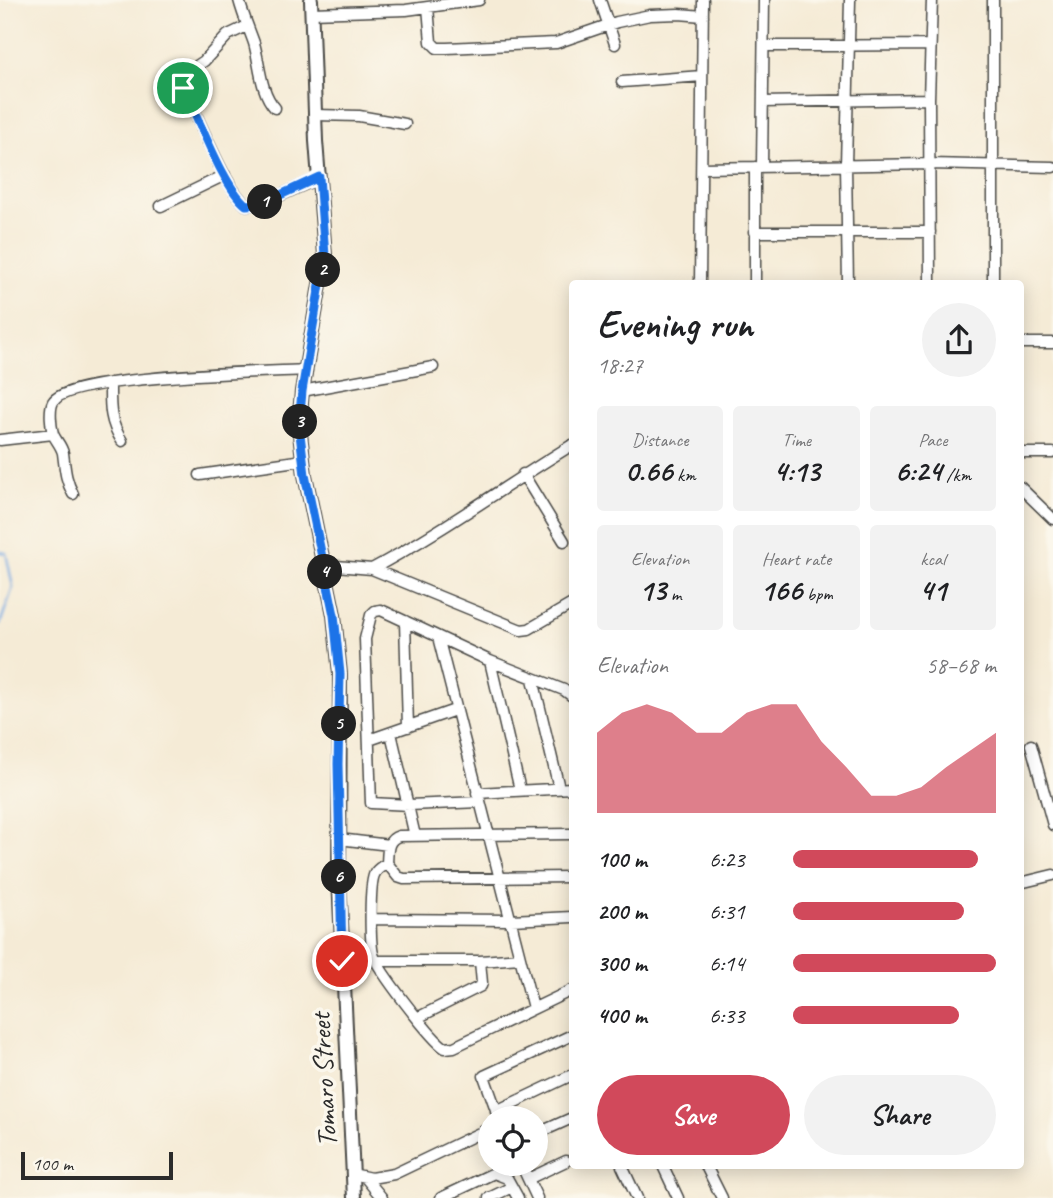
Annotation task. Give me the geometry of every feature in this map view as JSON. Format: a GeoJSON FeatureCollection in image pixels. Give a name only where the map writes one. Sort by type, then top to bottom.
{"type":"FeatureCollection","features":[{"type":"Feature","properties":{"kind":"street"},"geometry":{"type":"LineString","coordinates":[[239,0],[265,92],[275,108]]}},
{"type":"Feature","properties":{"kind":"street"},"geometry":{"type":"LineString","coordinates":[[311,7],[406,10],[479,0]]}},
{"type":"Feature","properties":{"kind":"street"},"geometry":{"type":"LineString","coordinates":[[600,0],[615,44]]}},
{"type":"Feature","properties":{"kind":"street"},"geometry":{"type":"LineString","coordinates":[[700,280],[703,0]]}},
{"type":"Feature","properties":{"kind":"street"},"geometry":{"type":"LineString","coordinates":[[755,280],[754,232],[763,102],[764,0]]}},
{"type":"Feature","properties":{"kind":"street"},"geometry":{"type":"LineString","coordinates":[[848,280],[846,165],[850,0]]}},
{"type":"Feature","properties":{"kind":"street"},"geometry":{"type":"LineString","coordinates":[[930,280],[929,99],[932,0]]}},
{"type":"Feature","properties":{"kind":"street"},"geometry":{"type":"LineString","coordinates":[[993,0],[993,280]]}},
{"type":"Feature","properties":{"kind":"street","name":"Tomaro Street"},"geometry":{"type":"LineString","coordinates":[[311,7],[325,255],[302,391],[299,426],[303,460],[334,615],[340,674],[339,839],[359,1176],[354,1198]]}},
{"type":"Feature","properties":{"kind":"street"},"geometry":{"type":"LineString","coordinates":[[428,7],[429,36],[433,46],[437,48],[556,43],[608,25],[650,15],[703,16]]}},
{"type":"Feature","properties":{"kind":"street"},"geometry":{"type":"LineString","coordinates":[[247,26],[228,35],[204,61],[182,76],[181,81],[225,175],[239,199],[246,205],[261,204],[319,177]]}},
{"type":"Feature","properties":{"kind":"street"},"geometry":{"type":"LineString","coordinates":[[764,46],[930,45]]}},
{"type":"Feature","properties":{"kind":"street"},"geometry":{"type":"LineString","coordinates":[[622,82],[702,76]]}},
{"type":"Feature","properties":{"kind":"street"},"geometry":{"type":"LineString","coordinates":[[763,102],[929,99]]}},
{"type":"Feature","properties":{"kind":"street"},"geometry":{"type":"LineString","coordinates":[[315,114],[359,116],[405,124]]}},
{"type":"Feature","properties":{"kind":"street"},"geometry":{"type":"LineString","coordinates":[[702,168],[930,164],[1053,167]]}},
{"type":"Feature","properties":{"kind":"street"},"geometry":{"type":"LineString","coordinates":[[161,206],[225,175]]}},
{"type":"Feature","properties":{"kind":"street"},"geometry":{"type":"LineString","coordinates":[[754,232],[930,232]]}},
{"type":"Feature","properties":{"kind":"street"},"geometry":{"type":"LineString","coordinates":[[1024,343],[1053,343]]}},
{"type":"Feature","properties":{"kind":"street"},"geometry":{"type":"LineString","coordinates":[[302,391],[433,367]]}},
{"type":"Feature","properties":{"kind":"street"},"geometry":{"type":"LineString","coordinates":[[73,494],[65,477],[62,451],[53,434],[51,404],[56,398],[90,385],[182,375],[306,370]]}},
{"type":"Feature","properties":{"kind":"street"},"geometry":{"type":"LineString","coordinates":[[110,383],[109,412],[122,441]]}},
{"type":"Feature","properties":{"kind":"street"},"geometry":{"type":"LineString","coordinates":[[0,440],[53,434]]}},
{"type":"Feature","properties":{"kind":"street"},"geometry":{"type":"LineString","coordinates":[[372,569],[432,536],[523,474],[569,447]]}},
{"type":"Feature","properties":{"kind":"street"},"geometry":{"type":"LineString","coordinates":[[1024,453],[1053,453]]}},
{"type":"Feature","properties":{"kind":"street"},"geometry":{"type":"LineString","coordinates":[[200,475],[303,460]]}},
{"type":"Feature","properties":{"kind":"street"},"geometry":{"type":"LineString","coordinates":[[523,474],[564,541]]}},
{"type":"Feature","properties":{"kind":"street"},"geometry":{"type":"LineString","coordinates":[[1024,490],[1053,519]]}},
{"type":"Feature","properties":{"kind":"street"},"geometry":{"type":"LineString","coordinates":[[324,565],[372,569],[521,630],[529,629],[569,606]]}},
{"type":"Feature","properties":{"kind":"street"},"geometry":{"type":"LineString","coordinates":[[569,694],[438,638],[381,610],[375,611],[368,621],[365,663],[371,803],[409,805],[520,790],[569,788]]}},
{"type":"Feature","properties":{"kind":"street"},"geometry":{"type":"LineString","coordinates":[[405,621],[408,727]]}},
{"type":"Feature","properties":{"kind":"street"},"geometry":{"type":"LineString","coordinates":[[438,638],[533,1008]]}},
{"type":"Feature","properties":{"kind":"street"},"geometry":{"type":"LineString","coordinates":[[491,661],[520,790]]}},
{"type":"Feature","properties":{"kind":"street"},"geometry":{"type":"LineString","coordinates":[[533,678],[559,788]]}},
{"type":"Feature","properties":{"kind":"street"},"geometry":{"type":"LineString","coordinates":[[369,740],[455,710]]}},
{"type":"Feature","properties":{"kind":"street"},"geometry":{"type":"LineString","coordinates":[[391,733],[415,836]]}},
{"type":"Feature","properties":{"kind":"street"},"geometry":{"type":"LineString","coordinates":[[1031,745],[1053,825]]}},
{"type":"Feature","properties":{"kind":"street"},"geometry":{"type":"LineString","coordinates":[[569,834],[394,838],[389,845],[387,863],[398,877],[404,879],[569,877]]}},
{"type":"Feature","properties":{"kind":"street"},"geometry":{"type":"LineString","coordinates":[[339,839],[389,845]]}},
{"type":"Feature","properties":{"kind":"street"},"geometry":{"type":"LineString","coordinates":[[387,863],[376,871],[370,887],[372,948],[376,961],[442,1046],[450,1048],[569,991]]}},
{"type":"Feature","properties":{"kind":"street"},"geometry":{"type":"LineString","coordinates":[[1024,882],[1053,875]]}},
{"type":"Feature","properties":{"kind":"street"},"geometry":{"type":"LineString","coordinates":[[372,919],[569,918]]}},
{"type":"Feature","properties":{"kind":"street"},"geometry":{"type":"LineString","coordinates":[[376,961],[480,961],[520,958]]}},
{"type":"Feature","properties":{"kind":"street"},"geometry":{"type":"LineString","coordinates":[[419,1017],[481,986],[480,961]]}},
{"type":"Feature","properties":{"kind":"street"},"geometry":{"type":"LineString","coordinates":[[494,1106],[484,1076],[569,1036]]}},
{"type":"Feature","properties":{"kind":"street"},"geometry":{"type":"LineString","coordinates":[[513,1106],[569,1078]]}},
{"type":"Feature","properties":{"kind":"street"},"geometry":{"type":"LineString","coordinates":[[548,1129],[569,1119]]}},
{"type":"Feature","properties":{"kind":"street"},"geometry":{"type":"LineString","coordinates":[[359,1176],[382,1177],[394,1174],[478,1135]]}},
{"type":"Feature","properties":{"kind":"street"},"geometry":{"type":"LineString","coordinates":[[528,1179],[566,1161]]}},
{"type":"Feature","properties":{"kind":"street"},"geometry":{"type":"LineString","coordinates":[[623,1169],[637,1198]]}},
{"type":"Feature","properties":{"kind":"street"},"geometry":{"type":"LineString","coordinates":[[664,1169],[678,1198]]}},
{"type":"Feature","properties":{"kind":"street"},"geometry":{"type":"LineString","coordinates":[[708,1169],[722,1198]]}},
{"type":"Feature","properties":{"kind":"street"},"geometry":{"type":"LineString","coordinates":[[442,1198],[494,1173],[507,1178],[518,1198]]}},
{"type":"Feature","properties":{"kind":"street"},"geometry":{"type":"LineString","coordinates":[[359,1176],[382,1198]]}},
{"type":"Feature","properties":{"kind":"street"},"geometry":{"type":"LineString","coordinates":[[527,1176],[537,1198]]}},
{"type":"Feature","properties":{"kind":"street"},"geometry":{"type":"LineString","coordinates":[[489,1198],[512,1187]]}},
{"type":"Feature","properties":{"kind":"waterway"},"geometry":{"type":"LineString","coordinates":[[0,552],[6,553],[13,587],[0,624]]}},
{"type":"Feature","properties":{"kind":"route"},"geometry":{"type":"LineString","coordinates":[[183,88],[225,175],[239,199],[246,205],[261,204],[319,177],[325,255],[302,391],[299,426],[305,475],[334,615],[340,674],[338,764],[342,961]]}}]}
